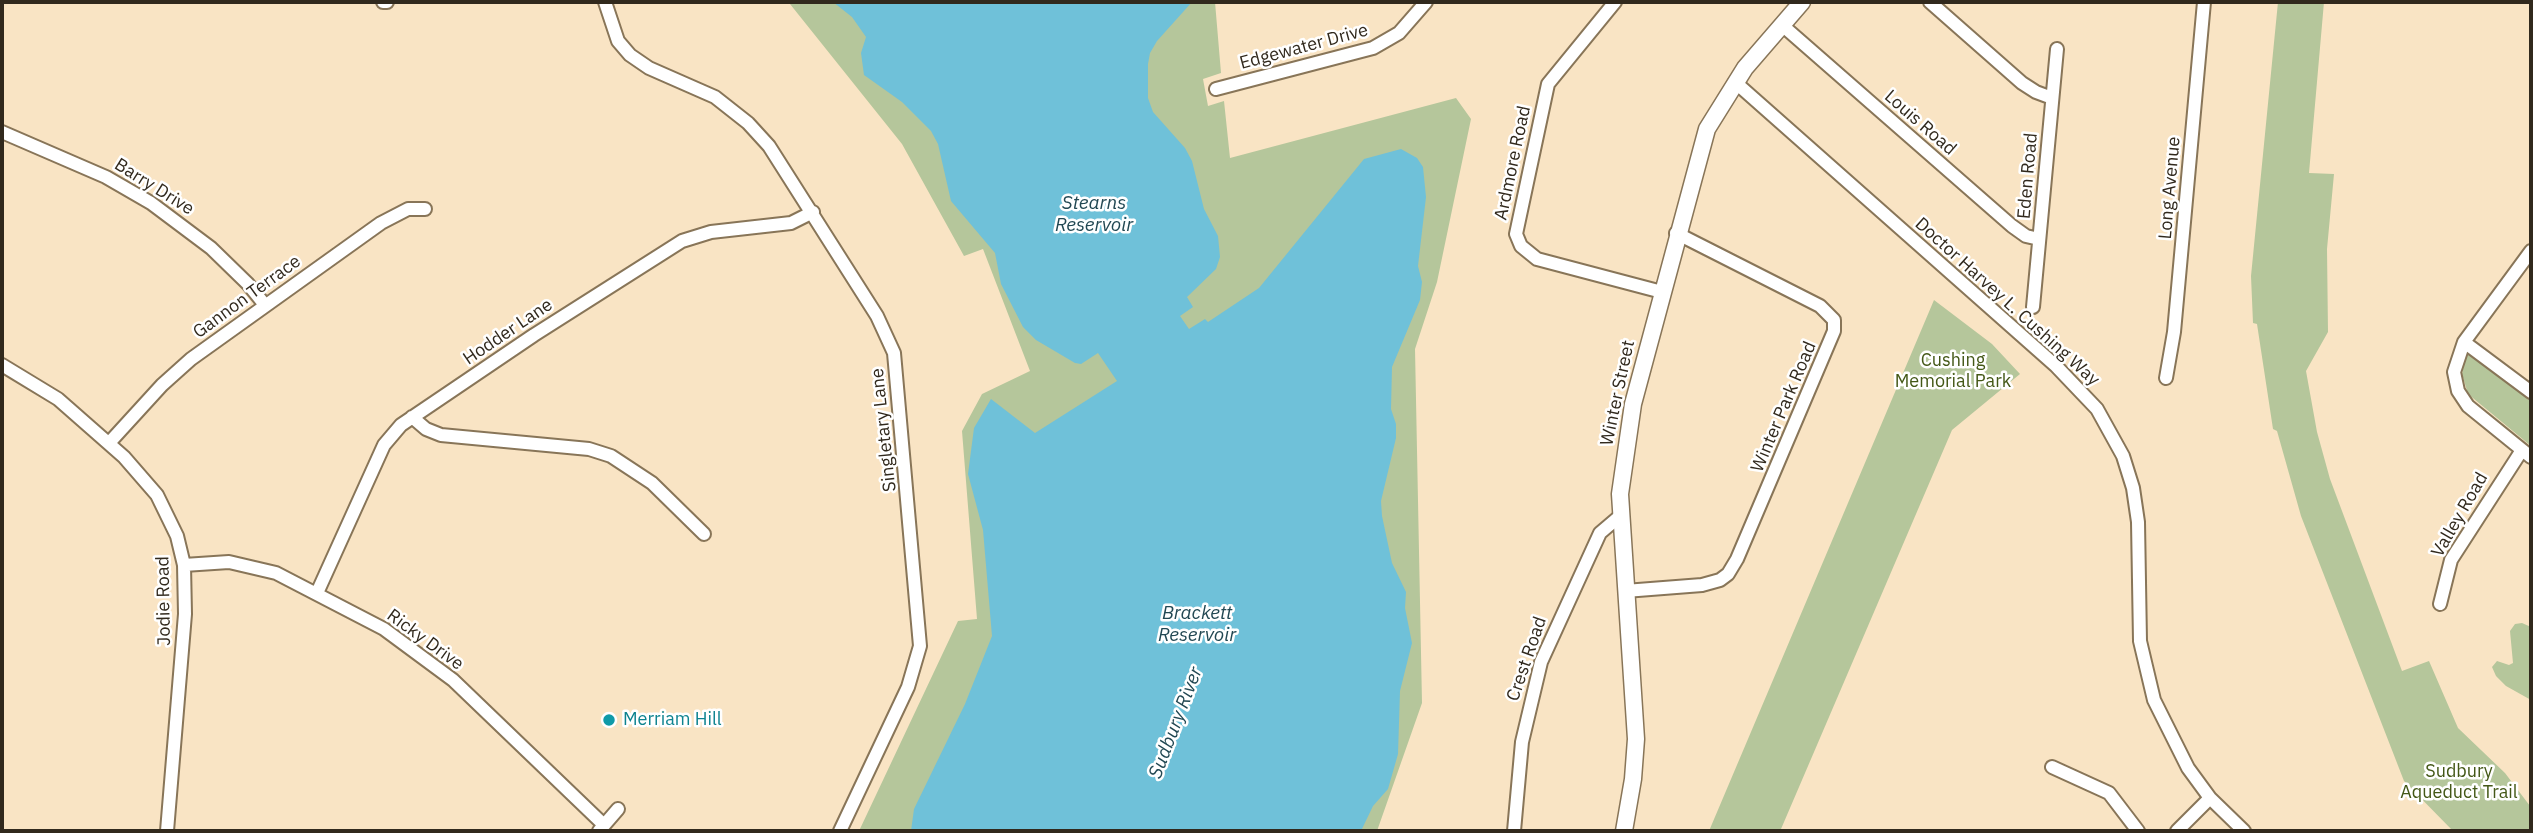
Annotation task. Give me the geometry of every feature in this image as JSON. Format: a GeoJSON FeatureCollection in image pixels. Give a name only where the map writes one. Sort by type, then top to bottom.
{"type":"FeatureCollection","features":[{"type":"Feature","properties":{"kind":"main road","name":"Winter Street"},"geometry":{"type":"LineString","coordinates":[[1624,831],[1632,789],[1636,740],[1619,516],[1627,429],[1676,233],[1707,129],[1735,82],[1802,2]]}},
{"type":"Feature","properties":{"kind":"street","name":"Singletary Lane"},"geometry":{"type":"LineString","coordinates":[[605,2],[609,20],[623,48],[638,62],[702,90],[737,113],[773,152],[877,316],[894,353],[920,631],[914,674],[840,831]]}},
{"type":"Feature","properties":{"kind":"street","name":"Edgewater Drive"},"geometry":{"type":"LineString","coordinates":[[1216,89],[1382,44],[1399,33],[1426,2]]}},
{"type":"Feature","properties":{"kind":"street","name":"Ardmore Road"},"geometry":{"type":"LineString","coordinates":[[1615,2],[1548,84],[1516,234],[1521,246],[1537,259],[1661,292]]}},
{"type":"Feature","properties":{"kind":"street"},"geometry":{"type":"LineString","coordinates":[[1930,2],[2028,88],[2052,98]]}},
{"type":"Feature","properties":{"kind":"street","name":"Long Avenue"},"geometry":{"type":"LineString","coordinates":[[2166,378],[2174,332],[2204,2]]}},
{"type":"Feature","properties":{"kind":"street","name":"Louis Road"},"geometry":{"type":"LineString","coordinates":[[1782,25],[2012,226],[2026,236],[2039,239]]}},
{"type":"Feature","properties":{"kind":"street","name":"Eden Road"},"geometry":{"type":"LineString","coordinates":[[2033,307],[2057,48]]}},
{"type":"Feature","properties":{"kind":"street","name":"Doctor Harvey L. Cushing Way"},"geometry":{"type":"LineString","coordinates":[[1735,82],[2056,366],[2097,409],[2123,456],[2133,488],[2138,522],[2140,640],[2150,687],[2171,740],[2210,797],[2244,831]]}},
{"type":"Feature","properties":{"kind":"street","name":"Barry Drive"},"geometry":{"type":"LineString","coordinates":[[2,132],[106,177],[151,203],[211,248],[248,284],[265,306]]}},
{"type":"Feature","properties":{"kind":"street","name":"Gannon Terrace"},"geometry":{"type":"LineString","coordinates":[[109,443],[176,371],[391,216],[408,209],[425,209]]}},
{"type":"Feature","properties":{"kind":"street","name":"Hodder Lane"},"geometry":{"type":"LineString","coordinates":[[317,593],[384,445],[412,417],[682,241],[711,232],[792,223],[813,212]]}},
{"type":"Feature","properties":{"kind":"street","name":"Winter Park Road"},"geometry":{"type":"LineString","coordinates":[[1625,591],[1703,585],[1720,580],[1728,574],[1737,559],[1835,325],[1830,315],[1820,306],[1676,233]]}},
{"type":"Feature","properties":{"kind":"street"},"geometry":{"type":"LineString","coordinates":[[2526,454],[2475,413],[2458,391],[2455,361],[2464,342],[2531,251]]}},
{"type":"Feature","properties":{"kind":"street"},"geometry":{"type":"LineString","coordinates":[[2464,342],[2531,393]]}},
{"type":"Feature","properties":{"kind":"street","name":"Jodie Road"},"geometry":{"type":"LineString","coordinates":[[2,365],[45,389],[138,471],[157,495],[177,536],[184,565],[185,614],[167,831]]}},
{"type":"Feature","properties":{"kind":"street"},"geometry":{"type":"LineString","coordinates":[[412,417],[426,429],[441,435],[589,449],[611,456],[652,483],[704,534]]}},
{"type":"Feature","properties":{"kind":"street","name":"Valley Road"},"geometry":{"type":"LineString","coordinates":[[2440,604],[2451,560],[2526,454]]}},
{"type":"Feature","properties":{"kind":"street","name":"Crest Road"},"geometry":{"type":"LineString","coordinates":[[1514,831],[1522,742],[1539,669],[1600,533],[1619,516]]}},
{"type":"Feature","properties":{"kind":"street","name":"Ricky Drive"},"geometry":{"type":"LineString","coordinates":[[184,565],[214,561],[244,564],[276,573],[384,629],[438,666],[601,828]]}},
{"type":"Feature","properties":{"kind":"street"},"geometry":{"type":"LineString","coordinates":[[2052,767],[2109,793],[2138,831]]}},
{"type":"Feature","properties":{"kind":"street"},"geometry":{"type":"LineString","coordinates":[[2177,831],[2210,797]]}},
{"type":"Feature","properties":{"kind":"street"},"geometry":{"type":"LineString","coordinates":[[601,828],[618,809]]}},
{"type":"Feature","properties":{"kind":"green space"},"geometry":{"type":"Polygon","coordinates":[[[782,2],[1215,2],[1221,73],[1203,79],[1208,106],[1224,101],[1230,158],[1456,98],[1471,119],[1437,282],[1415,349],[1422,703],[1377,831],[859,831],[958,621],[977,619],[962,431],[982,394],[1030,371],[983,249],[964,256],[902,144],[790,4],[782,2]]]}},
{"type":"Feature","properties":{"kind":"green space","name":"Sudbury Aqueduct Trail"},"geometry":{"type":"Polygon","coordinates":[[[2278,2],[2324,2],[2309,173],[2334,174],[2327,249],[2328,332],[2306,371],[2317,432],[2330,479],[2402,671],[2429,661],[2458,728],[2505,773],[2530,806],[2531,831],[2453,831],[2404,781],[2301,516],[2277,431],[2273,429],[2257,324],[2253,323],[2251,276],[2278,2]]]}},
{"type":"Feature","properties":{"kind":"green space","name":"Cushing Memorial Park"},"geometry":{"type":"Polygon","coordinates":[[[1934,300],[1992,344],[2020,374],[1952,430],[1781,829],[1786,831],[1709,831],[1934,300]]]}},
{"type":"Feature","properties":{"kind":"green space"},"geometry":{"type":"Polygon","coordinates":[[[2469,352],[2531,397],[2531,446],[2468,394],[2462,374],[2466,354],[2469,352]]]}},
{"type":"Feature","properties":{"kind":"green space"},"geometry":{"type":"Polygon","coordinates":[[[2522,623],[2531,627],[2531,700],[2506,686],[2496,676],[2492,667],[2497,661],[2509,665],[2513,663],[2510,631],[2515,624],[2522,623]]]}},
{"type":"Feature","properties":{"kind":"water","name":"Brackett Reservoir"},"geometry":{"type":"Polygon","coordinates":[[[833,2],[1192,2],[1157,41],[1150,53],[1148,64],[1148,98],[1153,112],[1185,148],[1192,161],[1204,209],[1218,236],[1220,257],[1216,269],[1187,297],[1193,307],[1180,316],[1189,329],[1205,319],[1208,322],[1259,288],[1364,159],[1401,149],[1417,158],[1423,167],[1426,197],[1418,266],[1422,282],[1420,300],[1392,367],[1391,409],[1396,424],[1396,438],[1381,501],[1392,563],[1406,592],[1405,608],[1412,643],[1400,691],[1398,754],[1388,789],[1373,806],[1361,831],[911,831],[914,809],[965,704],[992,636],[983,530],[968,474],[974,428],[991,399],[1035,433],[1117,381],[1098,353],[1081,364],[1075,363],[1036,340],[1023,327],[1001,284],[995,253],[951,201],[938,144],[931,131],[902,102],[864,75],[861,53],[866,37],[852,17],[833,2]]]}},
{"type":"Feature","properties":{"kind":"place","name":"Merriam Hill"},"geometry":{"type":"Point","coordinates":[609,720]}},
{"type":"Feature","properties":{"kind":"water label","name":"Stearns Reservoir"},"geometry":{"type":"Point","coordinates":[1094,215]}},
{"type":"Feature","properties":{"kind":"water label","name":"Sudbury River"},"geometry":{"type":"Point","coordinates":[1176,723]}}]}
